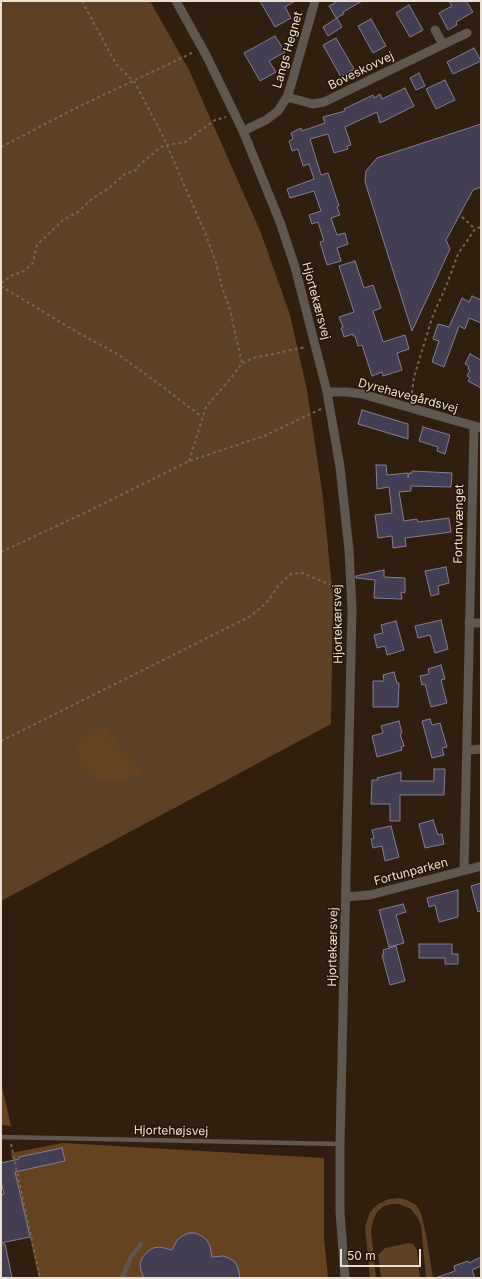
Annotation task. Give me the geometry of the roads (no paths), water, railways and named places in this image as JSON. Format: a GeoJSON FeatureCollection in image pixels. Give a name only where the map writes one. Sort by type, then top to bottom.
{"type":"FeatureCollection","features":[{"type":"Feature","properties":{"kind":"street","name":"Hjortekærsvej"},"geometry":{"type":"LineString","coordinates":[[176,1],[202,48],[235,114],[272,200],[295,267],[327,392],[340,467],[349,550],[352,609],[340,1144],[340,1212],[345,1278]]}},
{"type":"Feature","properties":{"kind":"street","name":"Langs Hegnet"},"geometry":{"type":"LineString","coordinates":[[243,131],[266,120],[278,111],[287,97],[292,85],[315,1]]}},
{"type":"Feature","properties":{"kind":"street"},"geometry":{"type":"LineString","coordinates":[[435,30],[443,44]]}},
{"type":"Feature","properties":{"kind":"street","name":"Boveskovvej"},"geometry":{"type":"LineString","coordinates":[[287,97],[313,104],[324,102],[467,33]]}},
{"type":"Feature","properties":{"kind":"street","name":"Dyrehavegårdsvej"},"geometry":{"type":"LineString","coordinates":[[327,392],[362,394],[477,427]]}},
{"type":"Feature","properties":{"kind":"street","name":"Fortunvænget"},"geometry":{"type":"LineString","coordinates":[[464,870],[469,623],[477,427]]}},
{"type":"Feature","properties":{"kind":"street"},"geometry":{"type":"LineString","coordinates":[[469,623],[481,623]]}},
{"type":"Feature","properties":{"kind":"street"},"geometry":{"type":"LineString","coordinates":[[467,750],[481,749]]}},
{"type":"Feature","properties":{"kind":"street","name":"Fortunparken"},"geometry":{"type":"LineString","coordinates":[[346,897],[370,895],[481,866]]}},
{"type":"Feature","properties":{"kind":"lane","name":"Hjortehøjsvej"},"geometry":{"type":"LineString","coordinates":[[1,1137],[340,1144]]}},
{"type":"Feature","properties":{"kind":"lane"},"geometry":{"type":"LineString","coordinates":[[122,1278],[130,1257],[141,1244]]}}]}
